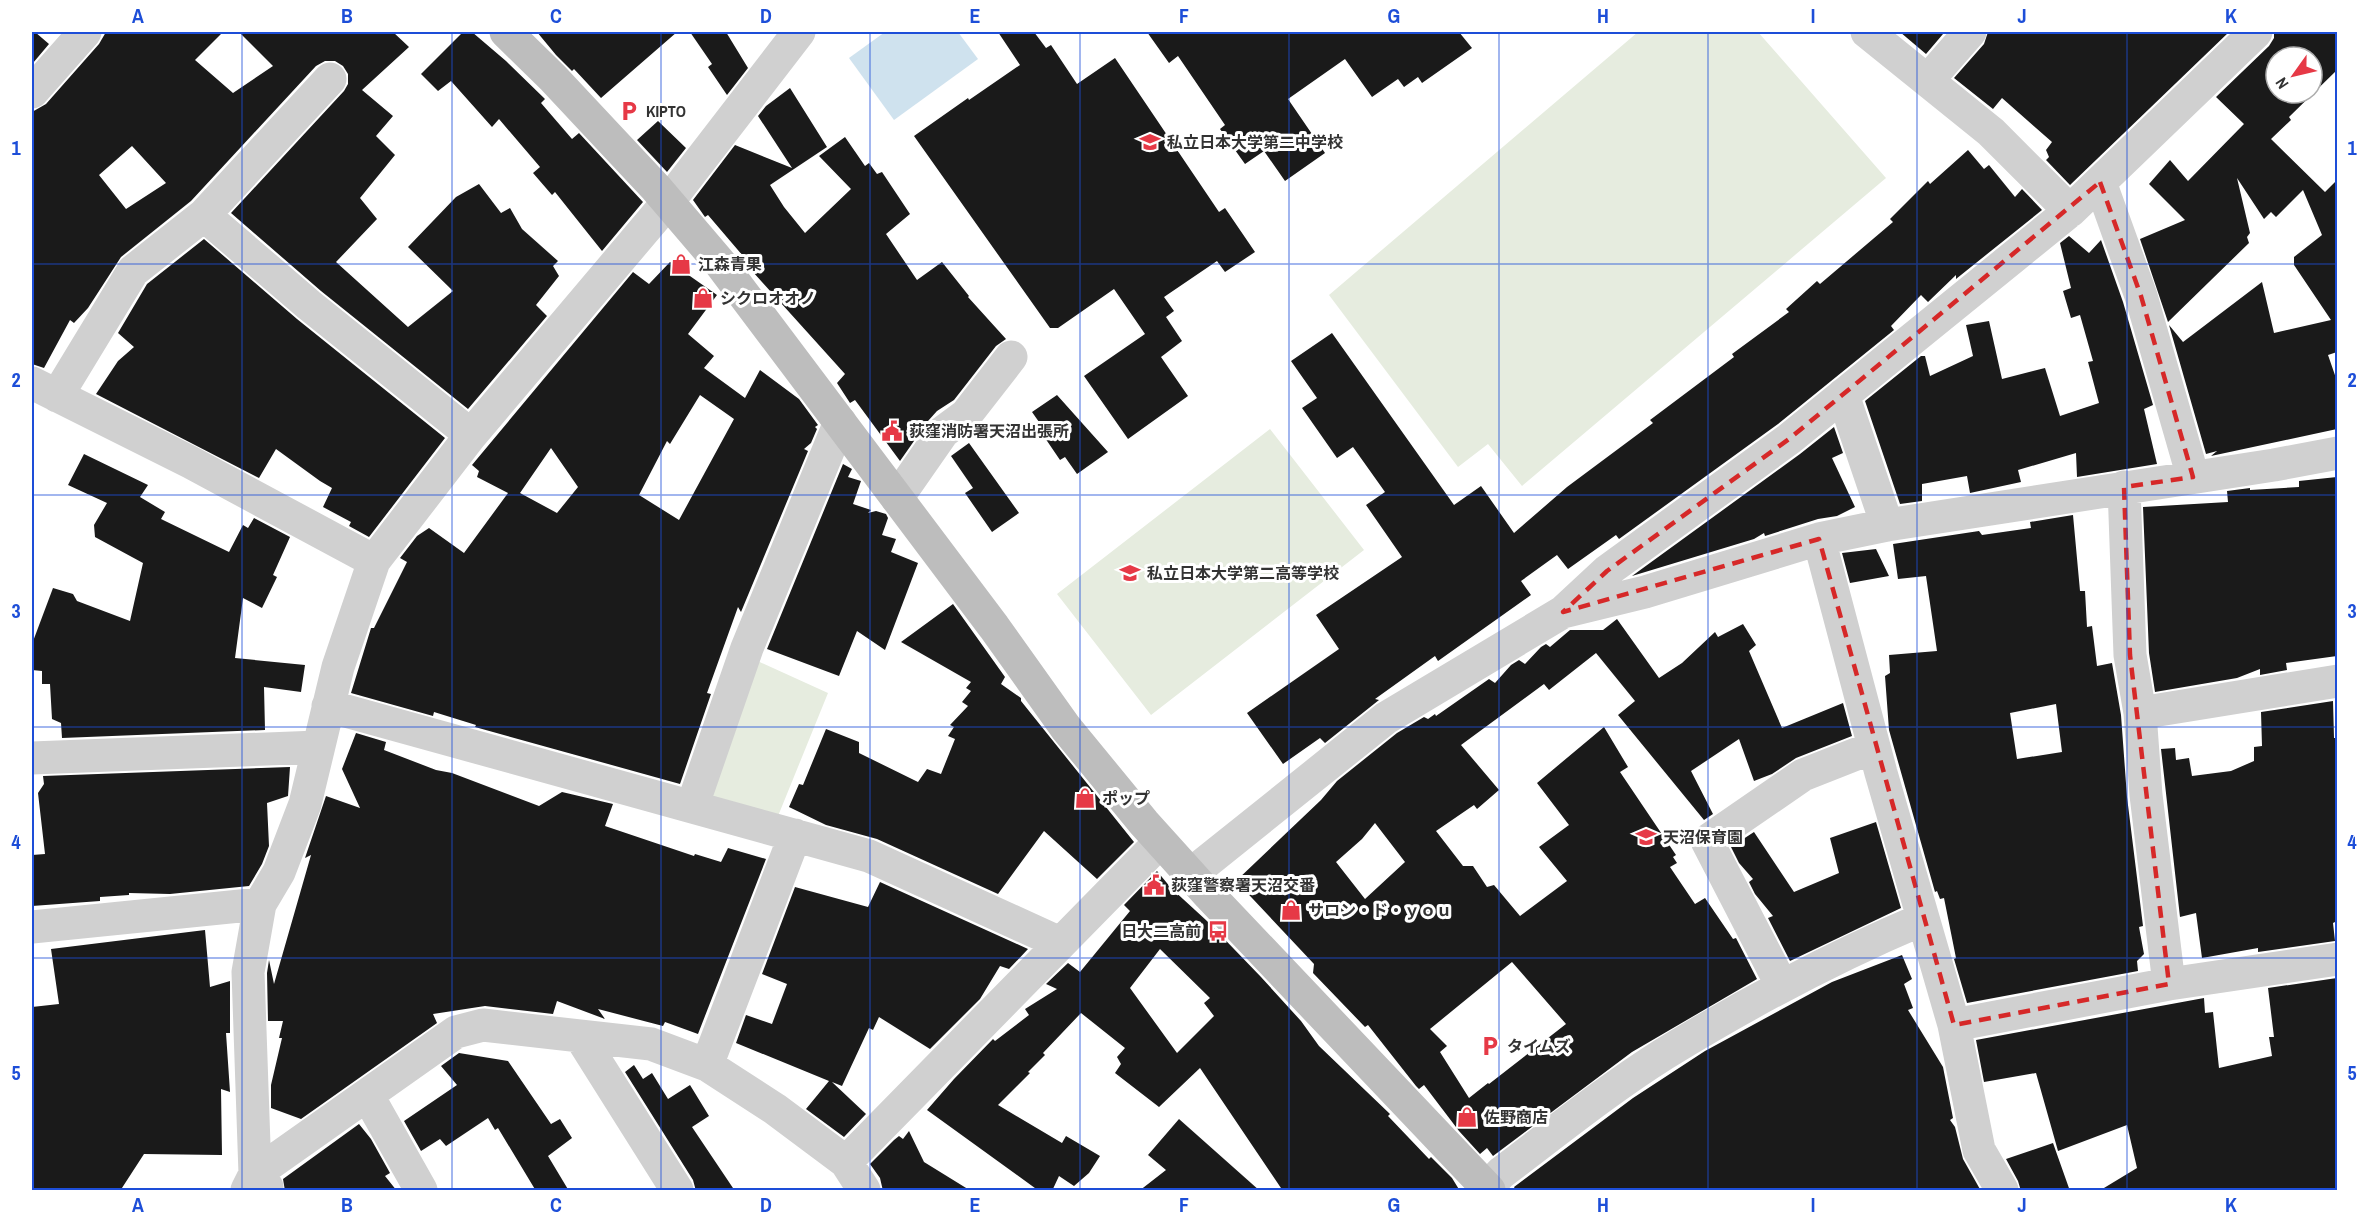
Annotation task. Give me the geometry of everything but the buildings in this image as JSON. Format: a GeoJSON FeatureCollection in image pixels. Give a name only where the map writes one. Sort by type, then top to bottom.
{"type":"FeatureCollection","features":[{"type":"Feature","properties":{"kind":"street"},"geometry":{"type":"LineString","coordinates":[[32,92],[85,32]]}},
{"type":"Feature","properties":{"kind":"street"},"geometry":{"type":"LineString","coordinates":[[506,32],[553,78],[668,202],[720,263],[1066,728],[1160,842],[1487,1190],[1501,1173],[1662,1055],[1782,986],[1856,947],[1923,919]]}},
{"type":"Feature","properties":{"kind":"street"},"geometry":{"type":"LineString","coordinates":[[258,1185],[248,972],[260,904],[279,872],[305,804],[338,667],[374,561],[471,435],[668,202],[800,32]]}},
{"type":"Feature","properties":{"kind":"street"},"geometry":{"type":"LineString","coordinates":[[1867,32],[1992,132],[2070,211]]}},
{"type":"Feature","properties":{"kind":"street"},"geometry":{"type":"LineString","coordinates":[[1928,80],[1970,32]]}},
{"type":"Feature","properties":{"kind":"street"},"geometry":{"type":"LineString","coordinates":[[1190,875],[1386,718],[1563,612],[1607,571],[1789,439],[2070,211],[2256,32]]}},
{"type":"Feature","properties":{"kind":"street"},"geometry":{"type":"LineString","coordinates":[[330,79],[204,215],[133,271],[44,389],[190,462],[374,561]]}},
{"type":"Feature","properties":{"kind":"street"},"geometry":{"type":"LineString","coordinates":[[2100,182],[2141,296],[2193,477]]}},
{"type":"Feature","properties":{"kind":"street"},"geometry":{"type":"LineString","coordinates":[[204,215],[309,305],[471,435]]}},
{"type":"Feature","properties":{"kind":"street"},"geometry":{"type":"LineString","coordinates":[[897,498],[943,432],[966,415],[1011,357]]}},
{"type":"Feature","properties":{"kind":"street"},"geometry":{"type":"LineString","coordinates":[[1843,395],[1887,525]]}},
{"type":"Feature","properties":{"kind":"street"},"geometry":{"type":"LineString","coordinates":[[692,807],[747,648],[840,422]]}},
{"type":"Feature","properties":{"kind":"street"},"geometry":{"type":"LineString","coordinates":[[1563,612],[1645,592],[1819,540],[1887,525],[2337,453]]}},
{"type":"Feature","properties":{"kind":"street"},"geometry":{"type":"LineString","coordinates":[[2124,488],[2130,655],[2140,713],[2146,795],[2169,984]]}},
{"type":"Feature","properties":{"kind":"street"},"geometry":{"type":"LineString","coordinates":[[1819,540],[1874,747],[1954,1025],[1979,1150],[2002,1191]]}},
{"type":"Feature","properties":{"kind":"street"},"geometry":{"type":"LineString","coordinates":[[2140,713],[2337,681]]}},
{"type":"Feature","properties":{"kind":"street"},"geometry":{"type":"LineString","coordinates":[[328,706],[869,856],[1060,943]]}},
{"type":"Feature","properties":{"kind":"street"},"geometry":{"type":"LineString","coordinates":[[32,758],[318,747]]}},
{"type":"Feature","properties":{"kind":"street"},"geometry":{"type":"LineString","coordinates":[[1782,986],[1707,841],[1803,775],[1874,747]]}},
{"type":"Feature","properties":{"kind":"street"},"geometry":{"type":"LineString","coordinates":[[707,1065],[795,835]]}},
{"type":"Feature","properties":{"kind":"street"},"geometry":{"type":"LineString","coordinates":[[846,1162],[1160,842]]}},
{"type":"Feature","properties":{"kind":"street"},"geometry":{"type":"LineString","coordinates":[[32,927],[260,904]]}},
{"type":"Feature","properties":{"kind":"street"},"geometry":{"type":"LineString","coordinates":[[1954,1025],[2169,984],[2337,959]]}},
{"type":"Feature","properties":{"kind":"street"},"geometry":{"type":"LineString","coordinates":[[258,1185],[368,1096],[456,1032],[483,1025],[651,1044],[707,1065],[775,1109],[846,1162],[864,1191]]}},
{"type":"Feature","properties":{"kind":"street"},"geometry":{"type":"LineString","coordinates":[[580,1036],[677,1191]]}},
{"type":"Feature","properties":{"kind":"street"},"geometry":{"type":"LineString","coordinates":[[368,1096],[421,1191]]}},
{"type":"Feature","properties":{"kind":"highlighted area"},"geometry":{"type":"Polygon","coordinates":[[[2100,182],[2141,296],[2193,477],[2124,487],[2130,655],[2169,984],[1954,1025],[1819,539],[1563,612],[1607,571],[1789,439],[2100,182]]]}},
{"type":"Feature","properties":{"kind":"shaded area"},"geometry":{"type":"Polygon","coordinates":[[[1638,32],[1758,32],[1886,178],[1522,486],[1488,444],[1458,467],[1329,295],[1638,32]]]}},
{"type":"Feature","properties":{"kind":"shaded area"},"geometry":{"type":"Polygon","coordinates":[[[1270,429],[1364,550],[1151,715],[1057,594],[1270,429]]]}},
{"type":"Feature","properties":{"kind":"shaded area"},"geometry":{"type":"Polygon","coordinates":[[[751,658],[828,693],[776,821],[702,802],[751,658]]]}},
{"type":"Feature","properties":{"kind":"water"},"geometry":{"type":"Polygon","coordinates":[[[885,32],[958,32],[978,59],[894,120],[849,58],[885,32]]]}},
{"type":"Feature","properties":{"kind":"place","name":"KIPTO"},"geometry":{"type":"Point","coordinates":[629,111]}},
{"type":"Feature","properties":{"kind":"place","name":"私立日本大学第二中学校"},"geometry":{"type":"Point","coordinates":[1150,142]}},
{"type":"Feature","properties":{"kind":"place","name":"江森青果"},"geometry":{"type":"Point","coordinates":[681,264]}},
{"type":"Feature","properties":{"kind":"place","name":"シクロオオノ"},"geometry":{"type":"Point","coordinates":[703,298]}},
{"type":"Feature","properties":{"kind":"place","name":"荻窪消防署天沼出張所"},"geometry":{"type":"Point","coordinates":[892,431]}},
{"type":"Feature","properties":{"kind":"place","name":"私立日本大学第二高等学校"},"geometry":{"type":"Point","coordinates":[1130,573]}},
{"type":"Feature","properties":{"kind":"place","name":"ポップ"},"geometry":{"type":"Point","coordinates":[1085,798]}},
{"type":"Feature","properties":{"kind":"place","name":"天沼保育園"},"geometry":{"type":"Point","coordinates":[1646,837]}},
{"type":"Feature","properties":{"kind":"place","name":"荻窪警察署天沼交番"},"geometry":{"type":"Point","coordinates":[1154,885]}},
{"type":"Feature","properties":{"kind":"place","name":"サロン・ド・ｙｏｕ"},"geometry":{"type":"Point","coordinates":[1291,910]}},
{"type":"Feature","properties":{"kind":"place","name":"日大二高前"},"geometry":{"type":"Point","coordinates":[1218,931]}},
{"type":"Feature","properties":{"kind":"place","name":"タイムズ"},"geometry":{"type":"Point","coordinates":[1490,1046]}},
{"type":"Feature","properties":{"kind":"place","name":"佐野商店"},"geometry":{"type":"Point","coordinates":[1467,1117]}}]}
